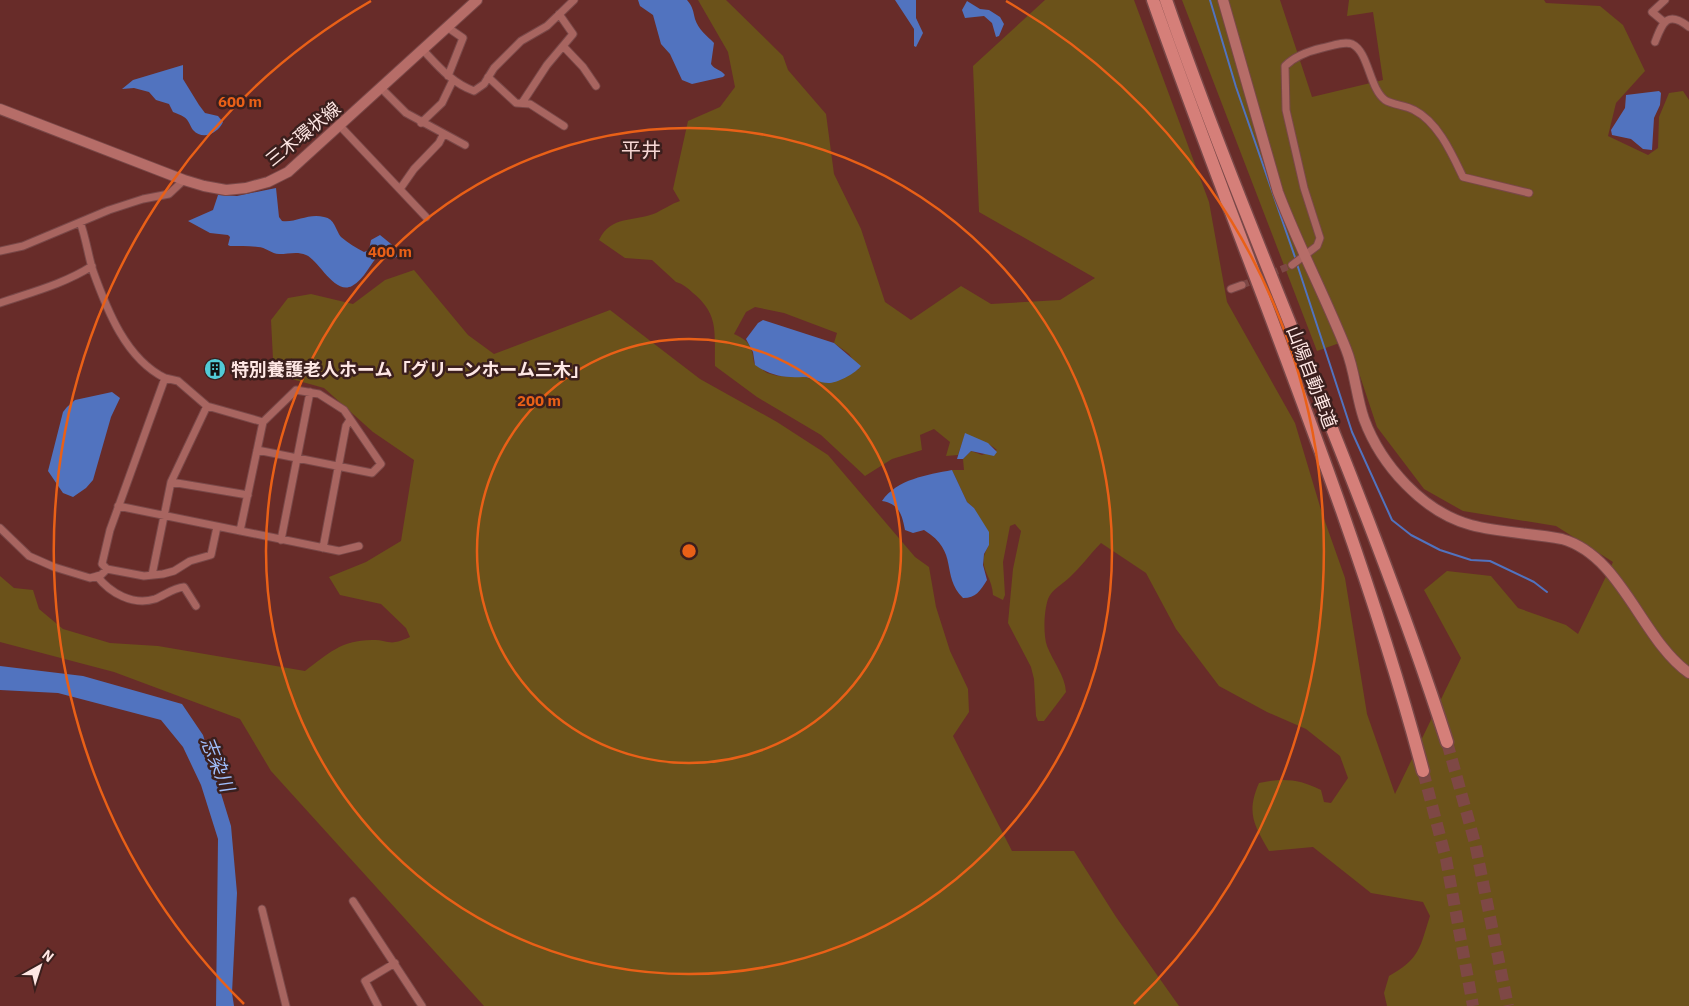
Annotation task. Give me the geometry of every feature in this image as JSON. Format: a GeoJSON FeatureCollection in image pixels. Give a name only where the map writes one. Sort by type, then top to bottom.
{"type":"FeatureCollection","features":[{"type":"Feature","properties":{"kind":"highway","name":"山陽自動車道"},"geometry":{"type":"LineString","coordinates":[[1153,0],[1334,485],[1372,594],[1403,695],[1423,771]]}},
{"type":"Feature","properties":{"kind":"highway","name":"山陽自動車道"},"geometry":{"type":"LineString","coordinates":[[1166,0],[1245,212],[1386,565],[1422,662],[1447,742]]}},
{"type":"Feature","properties":{"kind":"street","name":"三木環状線"},"geometry":{"type":"LineString","coordinates":[[0,109],[184,180],[226,190],[246,188],[268,182],[288,172],[382,89],[477,0]]}},
{"type":"Feature","properties":{"kind":"street"},"geometry":{"type":"LineString","coordinates":[[423,50],[463,88],[474,91],[484,84],[494,68],[521,41],[547,26],[574,0]]}},
{"type":"Feature","properties":{"kind":"street"},"geometry":{"type":"LineString","coordinates":[[1223,0],[1278,192],[1304,256],[1347,350],[1364,418],[1392,467],[1413,491],[1438,511],[1455,520],[1472,525],[1562,539],[1577,545],[1604,567],[1662,644],[1689,673]]}},
{"type":"Feature","properties":{"kind":"street"},"geometry":{"type":"LineString","coordinates":[[1664,22],[1652,12],[1665,0]]}},
{"type":"Feature","properties":{"kind":"street"},"geometry":{"type":"LineString","coordinates":[[522,103],[572,34],[559,14]]}},
{"type":"Feature","properties":{"kind":"street"},"geometry":{"type":"LineString","coordinates":[[1655,42],[1664,22],[1673,19],[1689,27]]}},
{"type":"Feature","properties":{"kind":"street"},"geometry":{"type":"LineString","coordinates":[[421,122],[442,103],[463,38],[447,27]]}},
{"type":"Feature","properties":{"kind":"street"},"geometry":{"type":"LineString","coordinates":[[1292,265],[1317,246],[1320,238],[1304,188],[1286,110],[1285,66],[1291,60],[1326,47],[1342,43],[1352,44],[1360,51],[1377,92],[1386,100],[1414,110],[1432,124],[1454,158],[1463,177],[1529,193]]}},
{"type":"Feature","properties":{"kind":"street"},"geometry":{"type":"LineString","coordinates":[[564,47],[583,67],[596,86]]}},
{"type":"Feature","properties":{"kind":"street"},"geometry":{"type":"LineString","coordinates":[[488,77],[516,103],[530,104],[564,126]]}},
{"type":"Feature","properties":{"kind":"street"},"geometry":{"type":"LineString","coordinates":[[382,89],[406,113],[443,135],[465,145]]}},
{"type":"Feature","properties":{"kind":"street"},"geometry":{"type":"LineString","coordinates":[[340,126],[364,154],[426,217]]}},
{"type":"Feature","properties":{"kind":"street"},"geometry":{"type":"LineString","coordinates":[[400,189],[414,169],[439,143],[443,135]]}},
{"type":"Feature","properties":{"kind":"street"},"geometry":{"type":"LineString","coordinates":[[0,251],[24,246],[80,222],[143,199],[169,194],[184,180]]}},
{"type":"Feature","properties":{"kind":"street"},"geometry":{"type":"LineString","coordinates":[[80,222],[88,243],[92,266],[116,326],[126,343],[156,374],[178,381],[207,406],[263,422]]}},
{"type":"Feature","properties":{"kind":"street"},"geometry":{"type":"LineString","coordinates":[[0,303],[37,289],[52,287],[85,272],[92,266]]}},
{"type":"Feature","properties":{"kind":"street"},"geometry":{"type":"LineString","coordinates":[[1231,289],[1242,284]]}},
{"type":"Feature","properties":{"kind":"street"},"geometry":{"type":"LineString","coordinates":[[165,378],[118,506],[102,564],[106,568],[144,576],[174,571],[190,561],[211,555],[217,527]]}},
{"type":"Feature","properties":{"kind":"street"},"geometry":{"type":"LineString","coordinates":[[240,532],[248,495],[257,450],[263,422],[296,390],[319,394],[344,410],[381,464],[372,473],[257,450]]}},
{"type":"Feature","properties":{"kind":"street"},"geometry":{"type":"LineString","coordinates":[[281,540],[310,392]]}},
{"type":"Feature","properties":{"kind":"street"},"geometry":{"type":"LineString","coordinates":[[152,575],[171,482],[207,406]]}},
{"type":"Feature","properties":{"kind":"street"},"geometry":{"type":"LineString","coordinates":[[323,548],[346,426],[350,420]]}},
{"type":"Feature","properties":{"kind":"street"},"geometry":{"type":"LineString","coordinates":[[171,482],[248,495]]}},
{"type":"Feature","properties":{"kind":"street"},"geometry":{"type":"LineString","coordinates":[[118,506],[339,551],[359,546]]}},
{"type":"Feature","properties":{"kind":"street"},"geometry":{"type":"LineString","coordinates":[[0,528],[29,556],[54,567],[90,578],[98,576],[106,568]]}},
{"type":"Feature","properties":{"kind":"street"},"geometry":{"type":"LineString","coordinates":[[98,576],[121,596],[136,601],[155,599],[184,587],[196,606]]}},
{"type":"Feature","properties":{"kind":"street"},"geometry":{"type":"LineString","coordinates":[[353,900],[422,1006]]}},
{"type":"Feature","properties":{"kind":"street"},"geometry":{"type":"LineString","coordinates":[[262,909],[286,1006]]}},
{"type":"Feature","properties":{"kind":"street"},"geometry":{"type":"LineString","coordinates":[[378,1006],[364,981],[394,963]]}},
{"type":"Feature","properties":{"kind":"shaded area"},"geometry":{"type":"Polygon","coordinates":[[[698,0],[726,0],[783,56],[788,70],[826,114],[834,174],[861,229],[885,302],[911,320],[961,286],[991,304],[1060,300],[1095,278],[979,212],[973,66],[1045,0],[1134,0],[1209,202],[1227,302],[1295,423],[1322,513],[1345,578],[1367,714],[1395,794],[1461,658],[1424,590],[1447,571],[1491,576],[1518,608],[1566,625],[1578,634],[1613,562],[1556,526],[1463,511],[1424,489],[1377,427],[1348,340],[1317,351],[1182,0],[1280,0],[1312,97],[1383,80],[1373,12],[1347,16],[1349,0],[1544,0],[1546,3],[1600,6],[1623,25],[1645,71],[1616,103],[1608,136],[1648,155],[1658,148],[1659,117],[1669,93],[1683,91],[1689,100],[1689,1006],[1387,1006],[1384,993],[1389,976],[1413,958],[1424,936],[1430,916],[1423,902],[1371,893],[1313,847],[1269,851],[1259,834],[1252,811],[1259,783],[1276,780],[1291,780],[1321,790],[1324,802],[1331,803],[1348,778],[1340,756],[1306,729],[1267,712],[1219,686],[1176,629],[1146,573],[1101,543],[1074,573],[1052,592],[1048,599],[1045,622],[1046,641],[1049,652],[1063,680],[1066,692],[1044,721],[1038,721],[1031,667],[1008,623],[1013,569],[1021,531],[1015,524],[1010,526],[1003,562],[1005,595],[1003,600],[993,595],[984,565],[985,553],[989,545],[974,508],[967,502],[952,470],[964,470],[963,459],[971,451],[982,455],[997,450],[965,434],[958,455],[946,456],[950,442],[934,429],[920,435],[922,450],[892,459],[865,476],[821,435],[757,397],[715,366],[715,335],[712,317],[702,301],[689,289],[676,282],[652,260],[625,258],[599,240],[610,226],[624,220],[648,216],[680,201],[673,189],[688,121],[720,107],[735,87],[728,52],[698,0]],[[755,307],[746,312],[734,334],[749,344],[754,363],[767,373],[778,376],[804,377],[829,383],[859,369],[849,354],[834,343],[837,333],[784,313],[755,307]]]}},
{"type":"Feature","properties":{"kind":"shaded area"},"geometry":{"type":"Polygon","coordinates":[[[414,270],[468,335],[494,354],[610,310],[700,379],[777,422],[828,455],[915,557],[929,567],[936,607],[950,651],[968,689],[969,712],[953,736],[1012,851],[1074,851],[1116,917],[1179,1006],[484,1006],[271,771],[240,719],[114,672],[0,642],[0,576],[14,588],[33,590],[39,609],[63,629],[110,643],[158,646],[305,671],[336,649],[352,642],[378,640],[393,642],[410,637],[406,628],[381,604],[340,595],[329,577],[366,562],[401,541],[414,460],[373,432],[324,388],[288,378],[273,359],[271,320],[288,298],[311,294],[353,304],[385,280],[414,270]]]}},
{"type":"Feature","properties":{"kind":"water"},"geometry":{"type":"Polygon","coordinates":[[[638,0],[687,0],[692,7],[698,26],[714,43],[711,64],[725,75],[692,84],[682,80],[670,54],[661,44],[653,15],[640,6],[638,0]]]}},
{"type":"Feature","properties":{"kind":"water"},"geometry":{"type":"Polygon","coordinates":[[[895,0],[916,0],[916,18],[923,33],[916,47],[914,46],[914,29],[895,0]]]}},
{"type":"Feature","properties":{"kind":"water"},"geometry":{"type":"Polygon","coordinates":[[[967,1],[980,9],[989,10],[1000,17],[1004,24],[999,36],[996,37],[992,23],[984,16],[965,18],[962,10],[967,1]]]}},
{"type":"Feature","properties":{"kind":"water"},"geometry":{"type":"Polygon","coordinates":[[[183,65],[183,79],[199,105],[205,113],[218,116],[223,122],[218,129],[210,134],[201,135],[197,133],[186,118],[173,112],[169,104],[156,100],[149,92],[134,88],[122,89],[133,80],[183,65]]]}},
{"type":"Feature","properties":{"kind":"water"},"geometry":{"type":"Polygon","coordinates":[[[1659,91],[1661,93],[1660,105],[1654,118],[1652,150],[1643,149],[1631,139],[1612,135],[1611,130],[1625,108],[1626,95],[1659,91]]]}},
{"type":"Feature","properties":{"kind":"water"},"geometry":{"type":"Polygon","coordinates":[[[276,188],[279,217],[282,221],[292,221],[313,216],[328,218],[333,222],[341,237],[364,252],[369,250],[371,240],[380,235],[396,248],[398,256],[393,259],[380,254],[357,283],[352,286],[339,286],[306,255],[296,253],[276,254],[261,247],[230,246],[228,245],[230,237],[228,235],[210,233],[188,221],[213,210],[218,195],[237,196],[276,188]]]}},
{"type":"Feature","properties":{"kind":"water"},"geometry":{"type":"Polygon","coordinates":[[[763,320],[834,343],[861,366],[847,377],[830,383],[806,377],[784,377],[767,372],[755,365],[753,352],[746,339],[758,323],[763,320]]]}},
{"type":"Feature","properties":{"kind":"water"},"geometry":{"type":"Polygon","coordinates":[[[112,392],[120,398],[111,417],[93,480],[86,488],[73,497],[63,493],[48,471],[63,412],[75,400],[112,392]]]}},
{"type":"Feature","properties":{"kind":"water"},"geometry":{"type":"Polygon","coordinates":[[[965,433],[988,443],[997,452],[994,456],[971,451],[963,459],[957,459],[965,433]]]}},
{"type":"Feature","properties":{"kind":"water"},"geometry":{"type":"Polygon","coordinates":[[[952,470],[967,502],[974,508],[989,532],[989,545],[984,554],[983,565],[987,580],[977,593],[967,598],[963,598],[956,589],[952,581],[946,555],[935,538],[924,530],[913,533],[905,530],[903,519],[896,507],[882,501],[896,488],[913,479],[952,470]]]}},
{"type":"Feature","properties":{"kind":"water"},"geometry":{"type":"Polygon","coordinates":[[[0,666],[83,676],[182,704],[203,735],[231,826],[237,893],[232,993],[234,1006],[216,1006],[218,839],[201,785],[183,747],[161,720],[58,693],[0,690],[0,666]]]}},
{"type":"Feature","properties":{"kind":"waterway"},"geometry":{"type":"LineString","coordinates":[[1210,0],[1236,87],[1296,260]]}},
{"type":"Feature","properties":{"kind":"waterway"},"geometry":{"type":"LineString","coordinates":[[1297,264],[1352,432],[1392,520],[1411,535],[1440,550],[1471,560],[1490,561],[1534,582],[1547,592]]}},
{"type":"Feature","properties":{"kind":"tunnel"},"geometry":{"type":"LineString","coordinates":[[1242,285],[1292,265]]}},
{"type":"Feature","properties":{"kind":"tunnel"},"geometry":{"type":"LineString","coordinates":[[1447,742],[1475,843],[1508,1006]]}},
{"type":"Feature","properties":{"kind":"tunnel"},"geometry":{"type":"LineString","coordinates":[[1423,771],[1446,859],[1473,1006]]}},
{"type":"Feature","properties":{"kind":"place","name":"特別養護老人ホーム「グリーンホーム三木」"},"geometry":{"type":"Point","coordinates":[215,369]}},
{"type":"Feature","properties":{"kind":"district","name":"平井"},"geometry":{"type":"Point","coordinates":[641,149]}},
{"type":"Feature","properties":{"kind":"water label","name":"志染川"},"geometry":{"type":"Point","coordinates":[218,764]}}]}
